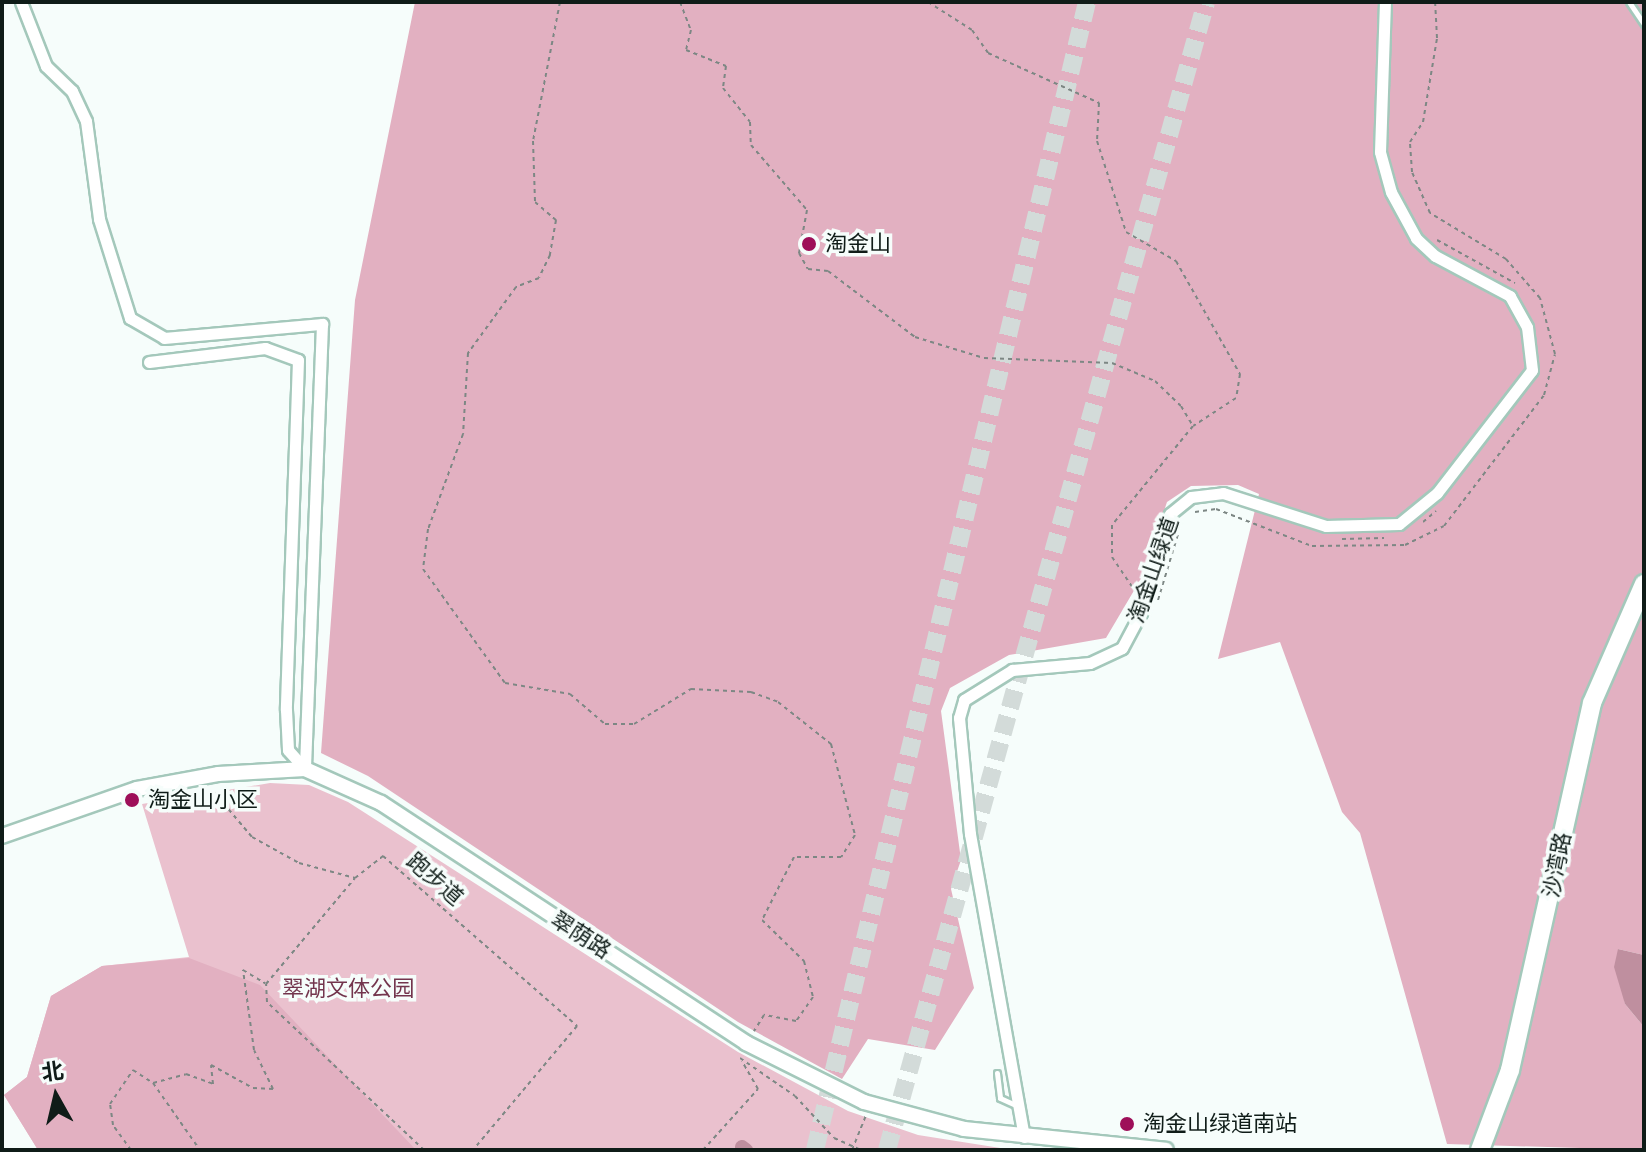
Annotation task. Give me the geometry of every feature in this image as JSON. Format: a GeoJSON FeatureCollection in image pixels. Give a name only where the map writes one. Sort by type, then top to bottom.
{"type":"FeatureCollection","features":[{"type":"Feature","properties":{"kind":"main road","name":"沙湾路"},"geometry":{"type":"LineString","coordinates":[[1480,1150],[1510,1070],[1592,703],[1644,584]]}},
{"type":"Feature","properties":{"kind":"street"},"geometry":{"type":"LineString","coordinates":[[21,2],[46,66],[72,91],[86,121],[99,219],[130,318],[164,338],[322,324],[305,769]]}},
{"type":"Feature","properties":{"kind":"street","name":"淘金山绿道"},"geometry":{"type":"LineString","coordinates":[[1024,1137],[970,834],[959,718],[964,700],[1012,670],[1090,663],[1122,648],[1141,613],[1170,514],[1191,497],[1223,493],[1326,526],[1399,524],[1437,493],[1532,370],[1527,327],[1510,296],[1435,256],[1416,238],[1391,192],[1380,152],[1385,2]]}},
{"type":"Feature","properties":{"kind":"street"},"geometry":{"type":"LineString","coordinates":[[149,362],[265,348],[298,360],[286,710],[288,750],[305,769]]}},
{"type":"Feature","properties":{"kind":"street","name":"翠荫路"},"geometry":{"type":"LineString","coordinates":[[2,836],[137,789],[218,774],[305,769],[381,803],[780,1061],[907,1117],[1024,1137],[1166,1150]]}},
{"type":"Feature","properties":{"kind":"lane"},"geometry":{"type":"LineString","coordinates":[[1629,2],[1644,24]]}},
{"type":"Feature","properties":{"kind":"lane"},"geometry":{"type":"LineString","coordinates":[[997,1073],[1000,1098],[1017,1105]]}},
{"type":"Feature","properties":{"kind":"path"},"geometry":{"type":"LineString","coordinates":[[560,2],[533,141],[535,202],[556,220],[550,255],[539,278],[516,287],[468,353],[463,434],[428,529],[423,569],[505,683],[570,694],[605,724],[634,724],[691,689],[751,692],[778,702],[831,744],[855,835],[841,857],[794,857],[762,920],[804,961],[813,997],[796,1021],[764,1015],[751,1035]]}},
{"type":"Feature","properties":{"kind":"path"},"geometry":{"type":"LineString","coordinates":[[680,2],[691,30],[686,50],[726,66],[723,88],[750,122],[751,145],[807,210],[799,253],[808,269],[828,271],[898,328],[944,347],[984,358],[1058,357],[1134,369],[1172,396],[1193,426]]}},
{"type":"Feature","properties":{"kind":"path"},"geometry":{"type":"LineString","coordinates":[[871,2],[928,2],[972,30],[988,53],[1099,103],[1100,154],[1126,232],[1176,261],[1240,374],[1236,398],[1193,426],[1112,525],[1112,557],[1139,595]]}},
{"type":"Feature","properties":{"kind":"path"},"geometry":{"type":"LineString","coordinates":[[1185,517],[1216,509],[1290,541],[1340,550],[1405,545],[1444,526],[1544,395],[1555,354],[1528,278],[1454,233],[1430,213],[1415,182],[1410,142],[1425,113],[1435,2]]}},
{"type":"Feature","properties":{"kind":"path"},"geometry":{"type":"LineString","coordinates":[[1429,232],[1519,288]]}},
{"type":"Feature","properties":{"kind":"path"},"geometry":{"type":"LineString","coordinates":[[1541,366],[1541,376]]}},
{"type":"Feature","properties":{"kind":"path","name":"淘金山绿道"},"geometry":{"type":"LineString","coordinates":[[1186,507],[1224,501]]}},
{"type":"Feature","properties":{"kind":"path"},"geometry":{"type":"LineString","coordinates":[[1415,528],[1444,502]]}},
{"type":"Feature","properties":{"kind":"path","name":"淘金山绿道"},"geometry":{"type":"LineString","coordinates":[[1173,523],[1152,605],[1162,597],[1182,522]]}},
{"type":"Feature","properties":{"kind":"path"},"geometry":{"type":"LineString","coordinates":[[1328,537],[1394,535]]}},
{"type":"Feature","properties":{"kind":"path"},"geometry":{"type":"LineString","coordinates":[[213,790],[252,837],[299,863],[355,878]]}},
{"type":"Feature","properties":{"kind":"path","name":"跑步道"},"geometry":{"type":"LineString","coordinates":[[266,984],[355,878],[383,856],[577,1026],[473,1150]]}},
{"type":"Feature","properties":{"kind":"path"},"geometry":{"type":"LineString","coordinates":[[153,1083],[186,1074],[213,1084],[211,1065],[253,1088],[273,1089],[254,1050],[243,970],[266,984],[267,1002],[424,1150]]}},
{"type":"Feature","properties":{"kind":"path"},"geometry":{"type":"LineString","coordinates":[[703,1150],[758,1089],[741,1060],[741,1049]]}},
{"type":"Feature","properties":{"kind":"path"},"geometry":{"type":"LineString","coordinates":[[741,1060],[852,1149],[861,1150]]}},
{"type":"Feature","properties":{"kind":"path"},"geometry":{"type":"LineString","coordinates":[[131,1150],[113,1125],[110,1104],[133,1070],[153,1083],[200,1150]]}},
{"type":"Feature","properties":{"kind":"path"},"geometry":{"type":"LineString","coordinates":[[852,1149],[867,1115]]}},
{"type":"Feature","properties":{"kind":"path"},"geometry":{"type":"LineString","coordinates":[[890,1150],[909,1150]]}},
{"type":"Feature","properties":{"kind":"green space","name":"翠湖文体公园"},"geometry":{"type":"Polygon","coordinates":[[[270,783],[309,785],[348,802],[738,1052],[848,1111],[918,1135],[1013,1150],[38,1150],[4,1095],[27,1077],[51,996],[102,966],[189,957],[142,804],[270,783]]]}},
{"type":"Feature","properties":{"kind":"shaded area"},"geometry":{"type":"Polygon","coordinates":[[[415,2],[1644,2],[1644,955],[1618,949],[1625,1004],[1644,1027],[1644,1150],[1447,1144],[1360,833],[1342,812],[1280,642],[1218,659],[1259,494],[1238,485],[1191,486],[1167,502],[1142,577],[1106,638],[1009,655],[950,688],[941,711],[961,860],[951,889],[974,988],[935,1050],[868,1039],[842,1079],[738,1022],[368,776],[321,753],[355,300],[415,2]]]}},
{"type":"Feature","properties":{"kind":"shaded area"},"geometry":{"type":"Polygon","coordinates":[[[1618,949],[1644,955],[1644,1027],[1625,1004],[1614,967],[1618,949]]]}},
{"type":"Feature","properties":{"kind":"shaded area"},"geometry":{"type":"Polygon","coordinates":[[[189,958],[260,985],[416,1150],[38,1150],[4,1095],[27,1077],[51,996],[102,966],[189,958]]]}},
{"type":"Feature","properties":{"kind":"waterway"},"geometry":{"type":"LineString","coordinates":[[742,1147],[746,1150]]}},
{"type":"Feature","properties":{"kind":"tunnel"},"geometry":{"type":"LineString","coordinates":[[815,1150],[1087,2]]}},
{"type":"Feature","properties":{"kind":"tunnel"},"geometry":{"type":"LineString","coordinates":[[887,1150],[1206,2]]}},
{"type":"Feature","properties":{"kind":"place","name":"淘金山"},"geometry":{"type":"Point","coordinates":[809,244]}},
{"type":"Feature","properties":{"kind":"place","name":"淘金山小区"},"geometry":{"type":"Point","coordinates":[132,800]}},
{"type":"Feature","properties":{"kind":"place","name":"淘金山绿道南站"},"geometry":{"type":"Point","coordinates":[1127,1124]}}]}
